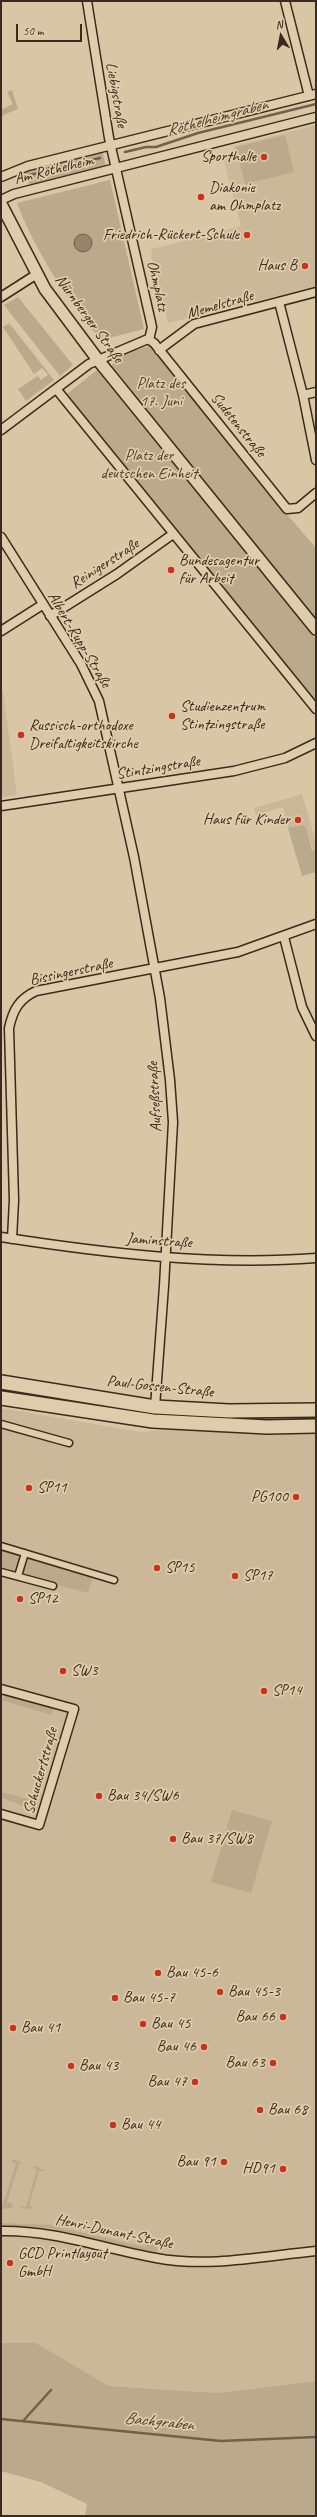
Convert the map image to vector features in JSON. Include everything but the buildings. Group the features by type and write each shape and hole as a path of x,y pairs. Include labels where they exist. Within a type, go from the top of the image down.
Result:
{"main road":[{"name":"Paul-Gossen-Straße","path":"1,1382 155,1406 229,1411 316,1410"},
{"name":"Paul-Gossen-Straße","path":"1,1398 154,1421 267,1427 316,1426"}],"street":[{"name":"Liebigstraße","path":"87,1 111,145"},
{"path":"285,1 312,95"},
{"name":"Am Röthelheim","path":"1,177 28,166 312,95"},
{"name":"Am Röthelheim","path":"1,200 14,194 316,117"},
{"name":"Am Röthelheim","path":"111,145 116,169"},
{"name":"Ohmplatz","path":"116,169 152,327 149,340"},
{"name":"Nürnberger Straße","path":"1,204 45,289 98,360 316,629"},
{"path":"1,297 38,274"},
{"name":"Memelstraße","path":"159,350 194,324 316,292"},
{"path":"279,302 303,394 316,460"},
{"path":"1,430 57,390 84,367 139,341 149,340 159,350"},
{"name":"Sudetenstraße","path":"159,350 283,505 290,510 298,508 316,493"},
{"path":"57,390 316,709"},
{"path":"303,394 316,392"},
{"name":"Reinigerstraße","path":"50,616 139,560 173,534"},
{"name":"Albert-Rupp-Straße","path":"1,537 42,605 81,664 99,701 119,789"},
{"path":"1,631 42,605"},
{"name":"Stintzingstraße","path":"1,806 119,789 249,767 287,757 316,743"},
{"name":"Aufseßstraße","path":"119,789 160,998 173,1122 166,1256 155,1406"},
{"name":"Bissingerstraße","path":"12,1239 14,1193 8,1028 17,1004 26,996 36,991 154,970 238,952 284,937 316,924"},
{"path":"284,937 302,1006 316,1036"},
{"name":"Jaminstraße","path":"1,1237 66,1247 166,1256 262,1260 316,1258"},
{"path":"1,1424 69,1442"},
{"path":"1,1546 114,1580"},
{"path":"18,1576 25,1553"},
{"path":"1,1572 53,1586"},
{"name":"Schuckertstraße","path":"1,1689 74,1709 39,1825 1,1814"},
{"name":"Henri-Dunant-Straße","path":"1,2230 38,2231 157,2259 190,2261 223,2260 316,2251"}],"shaded area":[{"name":"Friedrich-Rückert-Schule","path":"316,125 316,286 168,323 151,256 152,249 241,226 223,157 237,154 234,146"},
{"path":"79,234 87,234 92,239 90,250 87,252 79,252 74,247 74,239"},
{"path":"1,692 3,692 17,795 1,797"},
{"name":"Haus für Kinder","path":"302,794 316,842 316,850 313,851 306,827 302,825 288,828 283,807 256,815 254,808"},
{"path":"1,1408 141,1432 316,1418 316,2381 218,2393 109,2386 36,2343 1,2343"}],"green space":[{"path":"12,90 18,109 1,116 1,110 13,104 7,92"},
{"name":"Sporthalle","path":"285,135 294,172 245,184 236,147"},
{"path":"102,150 106,167 30,186 24,171"},
{"path":"110,180 144,329 101,340 53,275 24,221 17,203"},
{"path":"18,297 73,365 60,376 4,305"},
{"path":"9,323 54,380 26,401 18,389 38,376 41,380 48,375 42,368 34,374 3,327"},
{"name":"Platz des 17. Juni","path":"152,345 284,511 316,548 316,619 112,366 118,358 123,355"},
{"name":"Platz der deutschen Einheit","path":"97,370 316,639 316,703 67,394"},
{"path":"302,825 306,827 312,851 316,850 316,872 302,876 288,828"},
{"path":"1,1389 56,1400 316,1415 316,1419 244,1420 151,1415 1,1394"},
{"path":"1,1549 93,1576 88,1593 1,1570"},
{"path":"8,1693 54,1706 52,1715 1,1700"},
{"path":"1,1792 28,1799 26,1807 3,1798 1,1800"},
{"path":"232,1810 272,1821 251,1893 211,1882"},
{"path":"14,2159 24,2164 19,2164 7,2202 13,2204 12,2208 1,2209 16,2164 11,2162"},
{"path":"35,2166 45,2171 39,2171 29,2205 34,2208 23,2209 20,2206 26,2207 37,2170 32,2168"},
{"path":"1,2223 49,2225 145,2247 147,2240 152,2242 157,2248 156,2253 49,2228 1,2225"},
{"path":"1,2343 36,2343 109,2386 218,2393 316,2381 316,2516 85,2516 87,2504 41,2482 1,2471"}],"waterway":[{"name":"Röthelheimgraben","path":"125,152 146,147 156,147 198,133 316,104"},
{"name":"Röthelheimgraben","path":"30,175 100,158"},
{"path":"23,2421 51,2390"},
{"name":"Bachgraben","path":"1,2419 221,2441 316,2437"}],"place":[{"name":"Sporthalle","path":"264,157"},
{"name":"Diakonie am Ohmplatz","path":"201,197"},
{"name":"Friedrich-Rückert-Schule","path":"247,235"},
{"name":"Haus B","path":"305,266"},
{"name":"Bundesagentur für Arbeit","path":"171,570"},
{"name":"Studienzentrum Stintzingstraße","path":"172,716"},
{"name":"Russisch-orthodoxe Dreifaltigkeitskirche","path":"21,735"},
{"name":"Haus für Kinder","path":"298,820"},
{"name":"SP11","path":"29,1488"},
{"name":"PG100","path":"296,1497"},
{"name":"SP15","path":"157,1568"},
{"name":"SP17","path":"235,1576"},
{"name":"SP12","path":"20,1599"},
{"name":"SW3","path":"63,1671"},
{"name":"SP14","path":"264,1691"},
{"name":"Bau 34/SW6","path":"99,1796"},
{"name":"Bau 37/SW8","path":"173,1839"},
{"name":"Bau 45-6","path":"158,1973"},
{"name":"Bau 45-3","path":"220,1992"},
{"name":"Bau 45-7","path":"115,1998"},
{"name":"Bau 66","path":"283,2017"},
{"name":"Bau 45","path":"143,2024"},
{"name":"Bau 41","path":"13,2028"},
{"name":"Bau 46","path":"204,2047"},
{"name":"Bau 63","path":"273,2063"},
{"name":"Bau 43","path":"71,2066"},
{"name":"Bau 47","path":"195,2082"},
{"name":"Bau 68","path":"260,2110"},
{"name":"Bau 44","path":"113,2125"},
{"name":"Bau 91","path":"224,2162"},
{"name":"HD91","path":"283,2169"},
{"name":"GCD Printlayout GmbH","path":"10,2263"}]}
